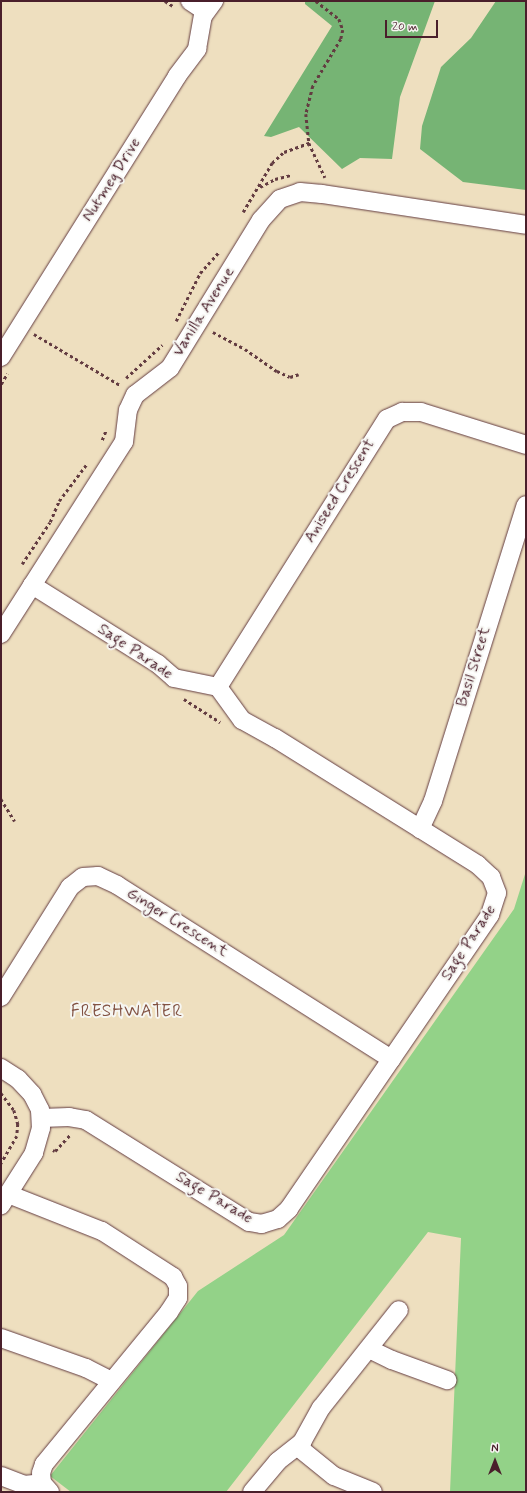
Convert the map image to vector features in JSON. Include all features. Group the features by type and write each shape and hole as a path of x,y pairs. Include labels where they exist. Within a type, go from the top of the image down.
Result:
{"street":[{"path":"190,1 209,6"},
{"name":"Nutmeg Drive","path":"5,364 177,76 197,49 209,6"},
{"name":"Vanilla Avenue","path":"1,634 124,442 128,410 135,395 170,368 261,220 280,199 300,192 322,194 526,225"},
{"name":"Aniseed Crescent","path":"218,687 387,419 402,412 421,412 526,445"},
{"name":"Basil Street","path":"420,829 433,802 526,505"},
{"name":"Sage Parade","path":"32,585 158,664 174,678 218,687 242,720 485,870 495,882 497,893 490,915 289,1209 278,1219 268,1223 255,1223 244,1218 86,1120 69,1116 41,1118"},
{"name":"Ginger Crescent","path":"1,997 70,887 83,877 98,876 117,885 391,1059"},
{"path":"1,1068 26,1086 36,1102 41,1118 40,1136 34,1153 5,1199 90,1225 165,1271 177,1281 178,1298 169,1312 44,1464 41,1473 46,1487 24,1485 1,1476"},
{"path":"252,1492 278,1461 298,1446 321,1408 399,1310"},
{"path":"1,1338 86,1368 111,1381"},
{"path":"369,1349 392,1360 447,1380"},
{"path":"298,1446 334,1476 373,1492"}],"path":[{"path":"316,1 339,19 343,30 341,39 320,70 308,100 306,132 313,156 325,177 320,176"},
{"path":"260,188 275,179 294,175"},
{"path":"208,328 245,349 277,371 290,377 299,374"},
{"path":"30,338 33,334 120,385"},
{"path":"1,384 5,364"},
{"path":"182,698 222,723"},
{"path":"1,799 15,821"},
{"path":"1,1093 14,1110 18,1124 17,1136 1,1164"},
{"path":"50,1149 55,1151 60,1144 71,1136 69,1131"}],"green space":[{"path":"305,1 435,1 400,97 392,159 360,158 342,169 299,127 271,137 264,136 332,26 305,4"},
{"path":"496,1 526,1 526,190 463,182 420,149 422,126 441,67 471,38"},
{"path":"526,871 526,1492 450,1492 461,1238 428,1232 226,1492 71,1492 50,1476 198,1291 284,1235 514,909"}],"district":[{"name":"FRESHWATER","path":"127,1012"}]}
